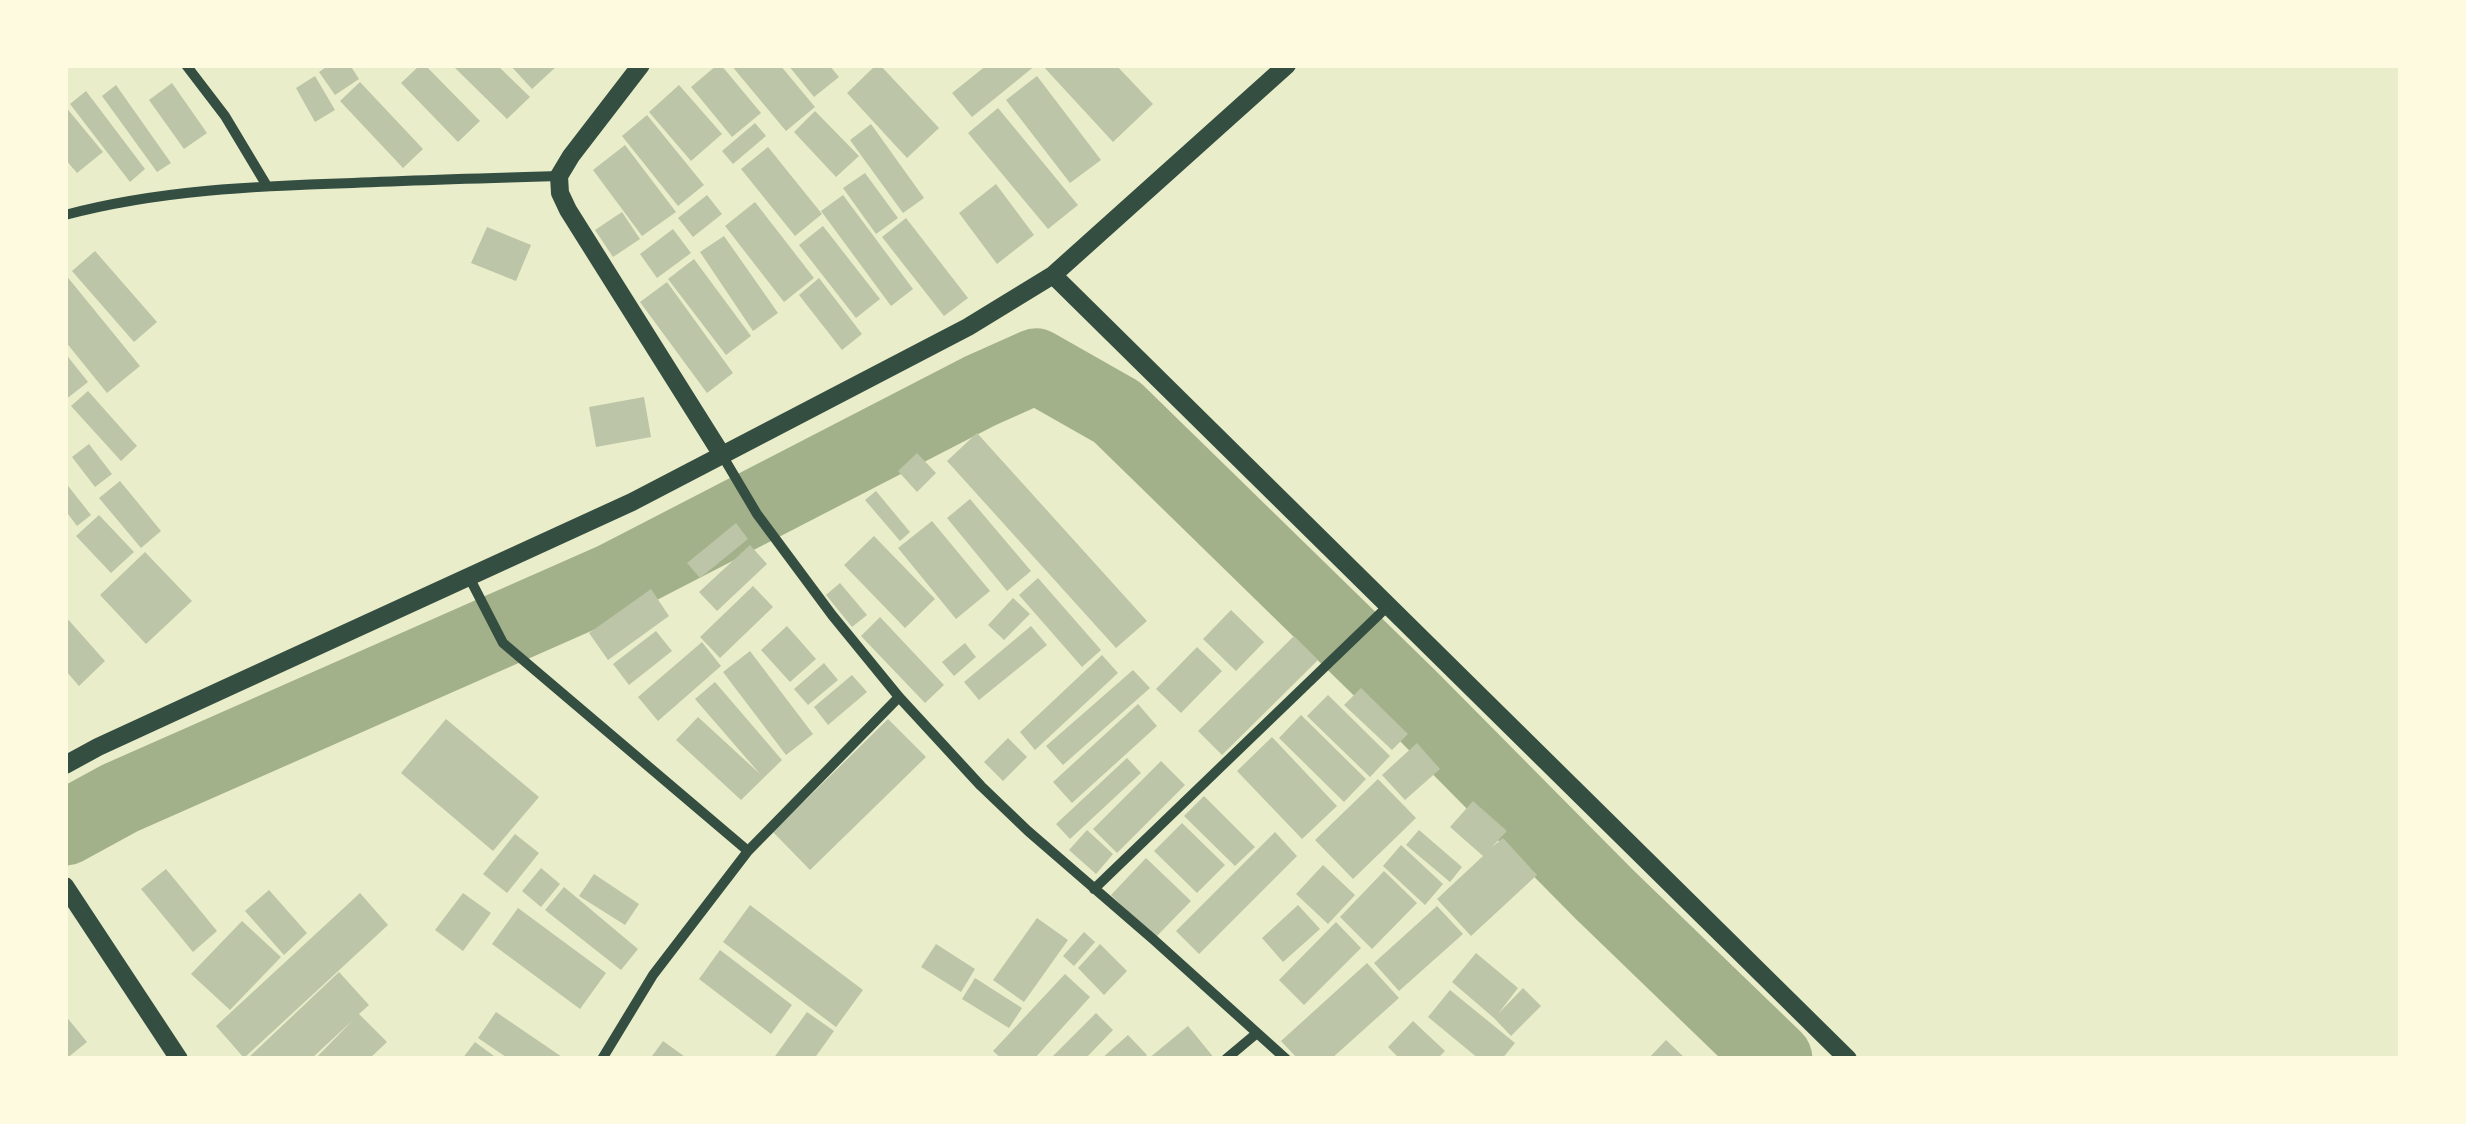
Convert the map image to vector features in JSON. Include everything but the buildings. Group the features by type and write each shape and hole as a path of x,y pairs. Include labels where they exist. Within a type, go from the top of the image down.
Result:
{"street":[{"path":"186,65 226,116 267,186"},
{"path":"641,65 570,156 559,176 560,193 757,514 899,696 982,786 1286,1059"},
{"path":"65,765 632,502 968,327 1053,274 1287,65"},
{"path":"65,215 179,194 267,186 559,176"},
{"path":"1053,274 1384,610 1848,1059"},
{"path":"469,577 498,635 525,662 748,851"},
{"path":"1094,889 1384,610"},
{"path":"602,1059 653,975 748,851 899,696"},
{"path":"65,886 179,1059"},
{"path":"1226,1059 1256,1033"}],"waterway":[{"path":"65,828 120,798 614,580 980,391 1036,366 1117,412 1775,1059"}]}
